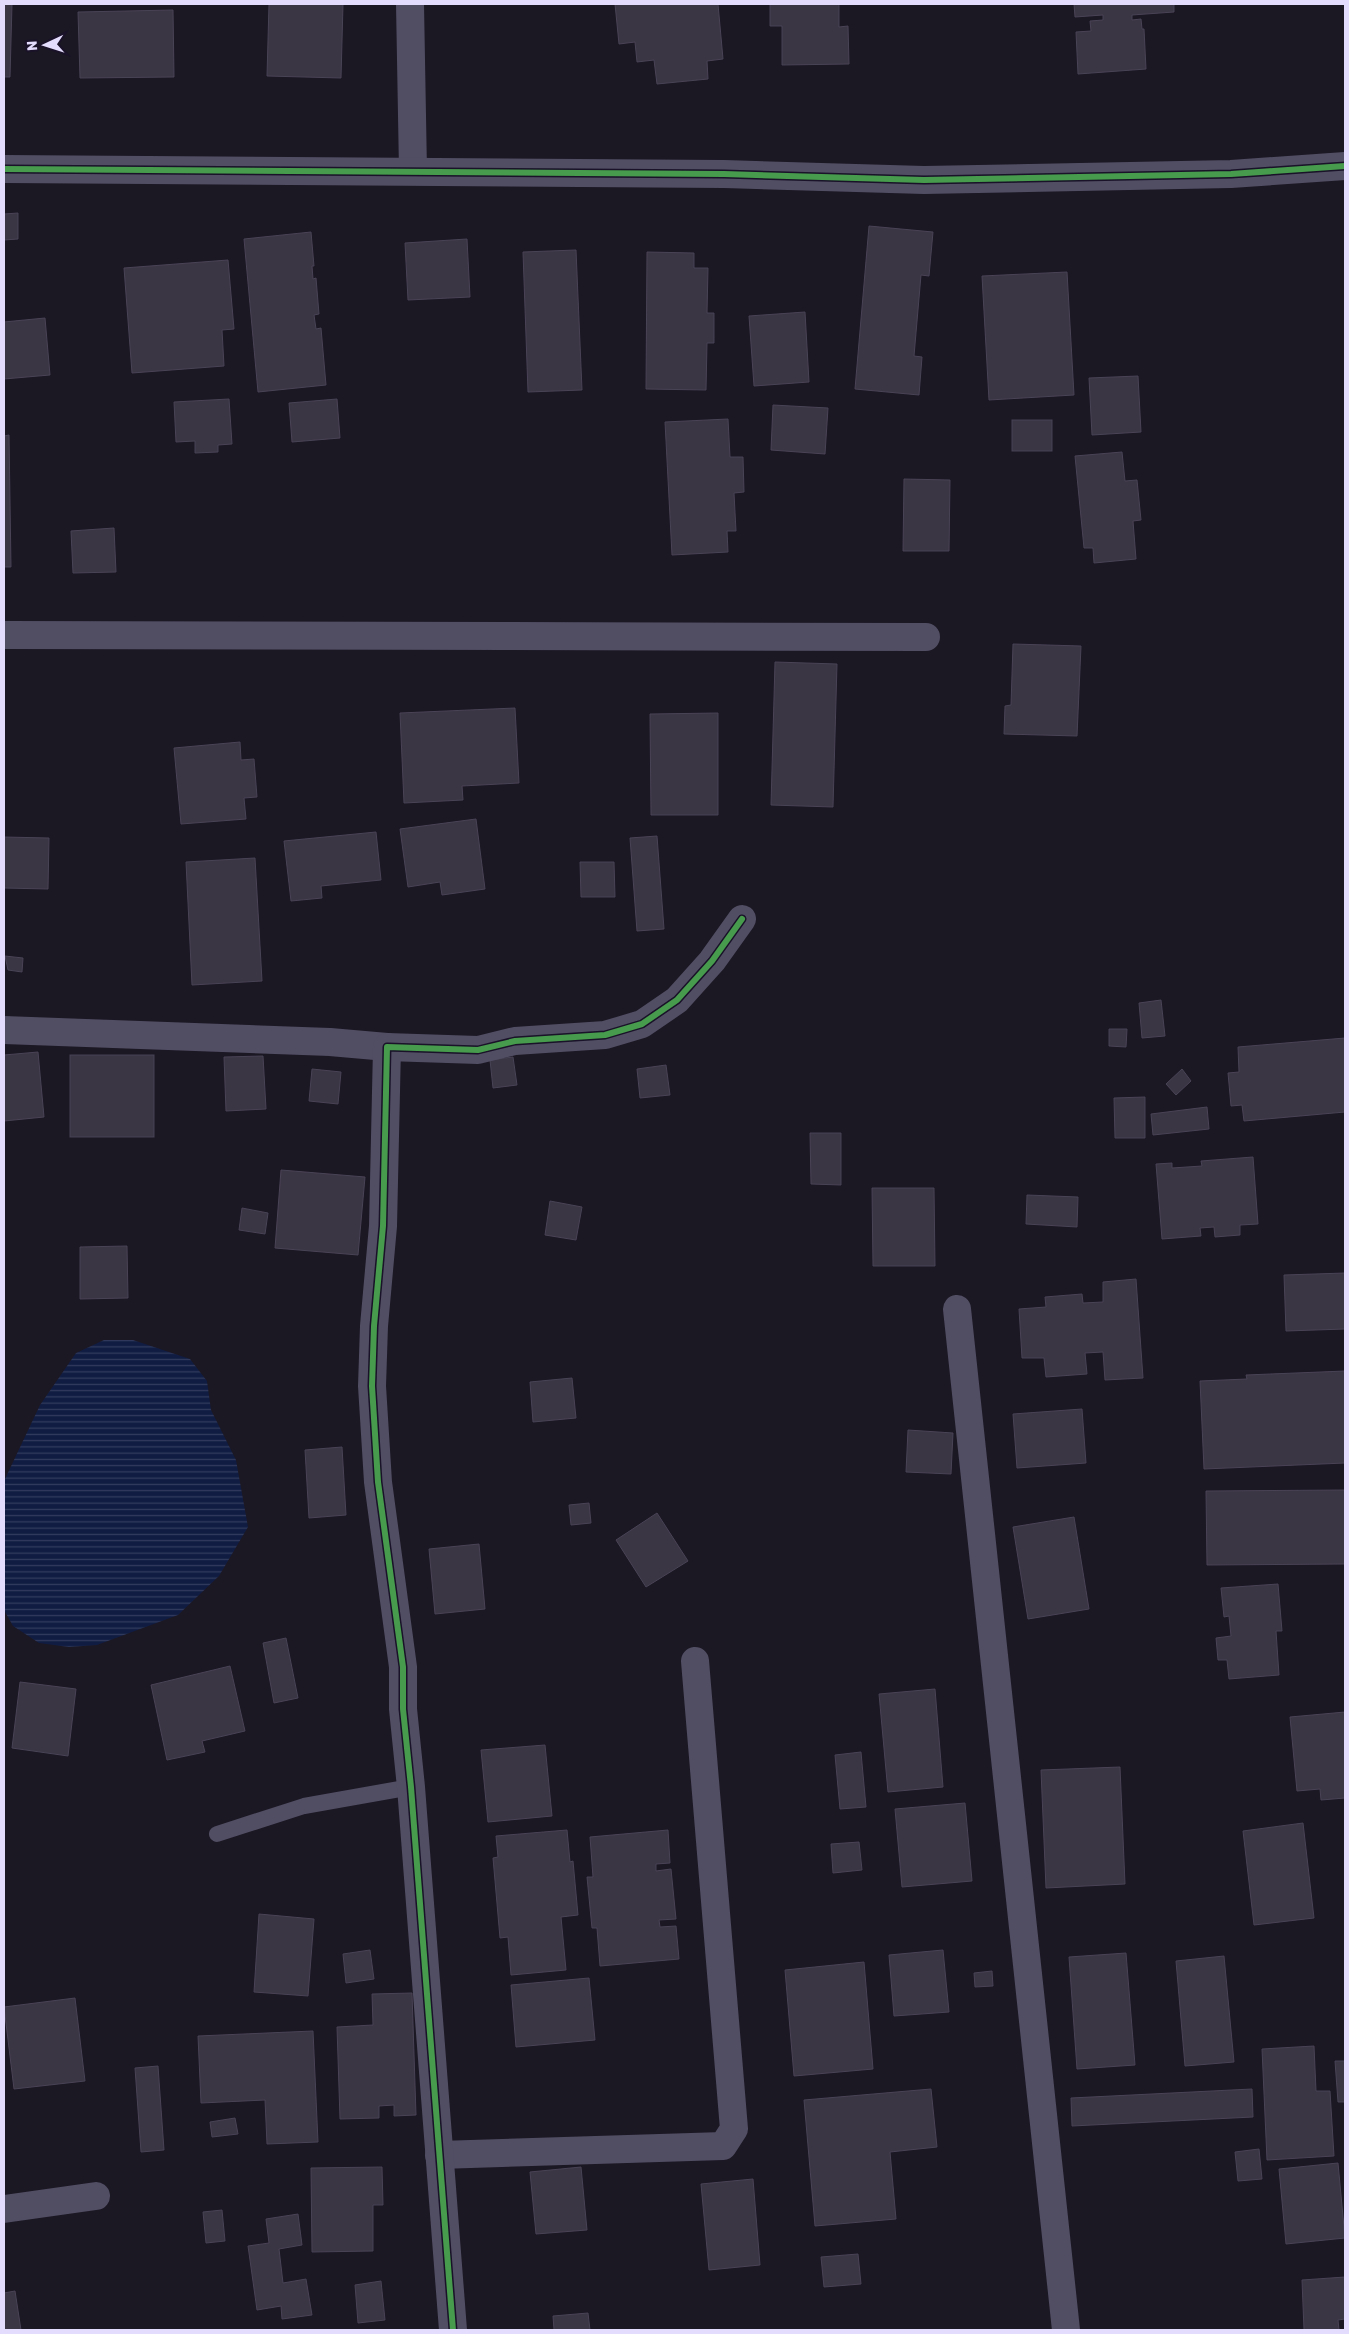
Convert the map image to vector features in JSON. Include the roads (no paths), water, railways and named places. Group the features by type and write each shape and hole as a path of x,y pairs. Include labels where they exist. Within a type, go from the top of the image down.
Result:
{"street":[{"path":"410,4 413,171"},
{"path":"4,169 724,174 924,180 1231,174 1345,166"},
{"path":"4,635 926,637"},
{"path":"4,1030 330,1042 387,1047 478,1050 515,1041 605,1035 642,1024 677,1000 712,960 742,920"},
{"path":"387,1047 383,1226 374,1326 372,1386 378,1482 403,1667 403,1709 411,1787 453,2330"},
{"path":"957,1308 1066,2330"},
{"path":"440,2155 724,2146 734,2129 695,1661"},
{"path":"4,2209 96,2196"}],"lane":[{"path":"217,1834 304,1806 411,1787"}],"water":[{"path":"104,1340 133,1340 190,1359 207,1381 211,1410 236,1460 248,1527 219,1576 178,1615 97,1645 69,1647 39,1643 13,1626 4,1610 4,1481 40,1405 76,1353"}]}
